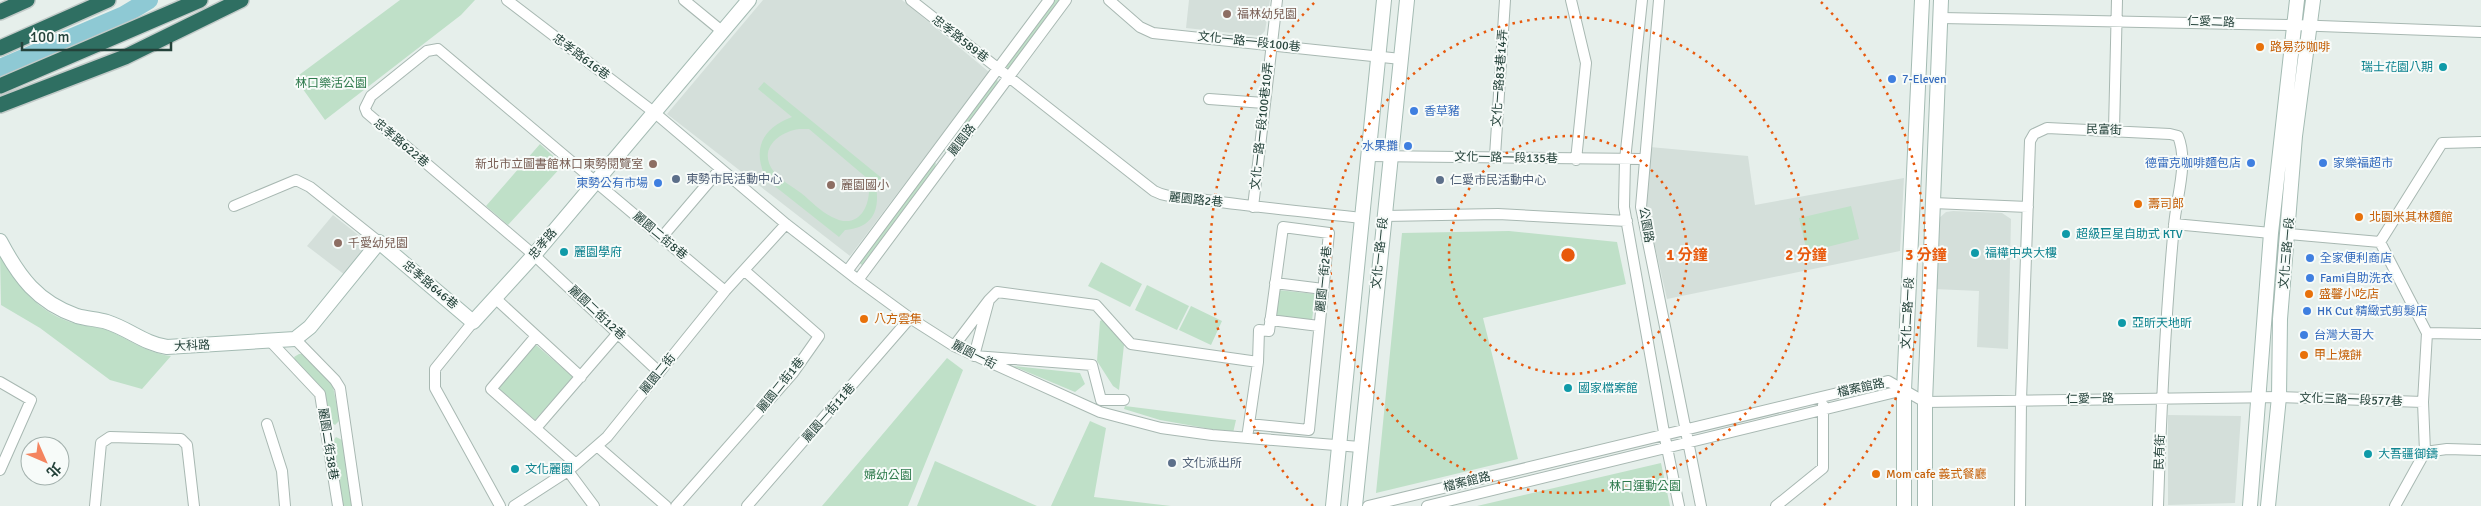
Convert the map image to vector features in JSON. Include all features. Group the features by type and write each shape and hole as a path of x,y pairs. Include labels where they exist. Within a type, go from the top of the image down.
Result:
{"highway":[{"path":"0,12 27,0"},
{"path":"0,48 108,0"},
{"path":"0,86 200,0"},
{"path":"0,105 125,56 180,32 241,0"}],"street":[{"name":"忠孝路616巷","path":"507,0 655,113"},
{"path":"684,0 723,32"},
{"name":"忠孝路","path":"500,506 434,388 435,369 473,322 534,255 594,182 655,113 749,0"},
{"name":"忠孝路589巷","path":"911,0 1009,77"},
{"name":"麗園路","path":"848,270 1049,0"},
{"name":"麗園路","path":"858,280 1066,0"},
{"name":"文化一路一段100巷","path":"1109,0 1140,28 1153,33 1379,55 1401,59"},
{"name":"文化一路一段100巷10弄","path":"1254,207 1264,103 1277,0"},
{"name":"文化一路一段","path":"1333,506 1384,0"},
{"name":"文化一路一段","path":"1355,506 1407,0"},
{"name":"文化一路83巷14弄","path":"1496,156 1505,0"},
{"path":"1571,0 1586,62 1576,160"},
{"name":"公園路","path":"1642,0 1625,160 1624,206 1664,435 1679,506"},
{"name":"公園路","path":"1659,0 1644,160 1642,207 1701,506"},
{"name":"文化二路一段","path":"1904,506 1904,390 1922,0"},
{"name":"文化二路一段","path":"1925,506 1925,402 1941,0"},
{"path":"2114,130 2117,0"},
{"name":"文化三路一段","path":"2250,506 2271,233 2296,0"},
{"name":"文化三路一段","path":"2268,506 2279,397 2280,319 2289,234 2295,136 2312,0"},
{"name":"仁愛二路","path":"1941,18 2116,20 2481,32"},
{"name":"忠孝路622巷","path":"534,255 367,113 365,108 371,96 427,51 438,49 594,182"},
{"name":"麗園路2巷","path":"1009,77 1154,191 1165,197 1192,198 1254,207 1362,218"},
{"path":"1209,99 1264,103"},
{"name":"麗園一街","path":"655,113 786,224 848,270 858,280 910,318 954,346 974,356 1100,412 1162,428 1248,438 1360,447"},
{"name":"民富街","path":"2021,400 2030,141 2034,134 2047,128 2114,130 2178,136 2183,148 2183,156 2174,224 2161,399"},
{"path":"2380,242 2442,143 2481,142"},
{"name":"文化一路一段135巷","path":"1368,156 1391,158 1496,156 1576,160 1644,160"},
{"path":"662,237 720,169"},
{"name":"忠孝路646巷","path":"234,206 296,180 310,187 379,242 473,322"},
{"name":"麗園二街8巷","path":"594,182 725,291"},
{"path":"1933,203 2028,207"},
{"path":"1624,206 1642,207"},
{"path":"1384,216 1498,214 1627,221"},
{"name":"麗園二街","path":"514,506 572,468 607,437 725,291 786,224"},
{"path":"2174,224 2271,233"},
{"name":"麗園一街2巷","path":"1248,438 1249,424 1258,362 1259,330 1268,331 1283,227 1329,234 1309,430 1249,424"},
{"path":"2289,234 2380,242"},
{"name":"大科路","path":"0,241 22,280 49,302 80,317 106,322 156,346 167,348 295,339"},
{"path":"295,339 310,327 379,242"},
{"path":"2380,242 2427,333 2423,402 2425,452 2395,506"},
{"name":"麗園二街12巷","path":"534,255 659,372"},
{"name":"麗園二街1巷","path":"676,506 770,400 819,336 745,271"},
{"path":"1275,283 1323,289"},
{"path":"954,346 997,292 1096,305 1131,344 1258,362"},
{"path":"495,298 581,377"},
{"path":"989,300 974,356 1092,365 1101,400 1124,400"},
{"name":"麗園一街11巷","path":"747,506 910,318"},
{"path":"1270,320 1320,326"},
{"path":"536,428 618,333"},
{"path":"2427,333 2481,334"},
{"path":"536,336 491,389 536,428 572,468 594,506"},
{"name":"麗園二街38巷","path":"295,339 336,380 340,388 357,506"},
{"name":"麗園二街38巷","path":"271,342 318,389 338,506"},
{"name":"檔案館路","path":"1368,506 1888,381 1904,390"},
{"path":"0,382 31,400 0,470"},
{"path":"1904,390 1925,402"},
{"name":"檔案館路","path":"1427,506 1904,390"},
{"path":"1776,506 1823,468 1823,397"},
{"name":"仁愛一路","path":"1925,402 2279,397"},
{"name":"文化三路一段577巷","path":"2279,397 2423,402"},
{"name":"民有街","path":"2158,506 2161,399"},
{"path":"2020,506 2021,400"},
{"path":"267,424 282,471 285,506"},
{"path":"326,433 345,431"},
{"path":"96,506 101,443 110,437 180,439 187,445 194,506"},
{"path":"598,446 666,506"},
{"path":"2425,452 2448,449 2481,450"}],"shaded area":[{"name":"麗園國小","path":"763,0 902,0 989,72 850,256 667,114"},
{"name":"福林幼兒園","path":"1189,0 1270,0 1265,31 1260,36 1186,28"},
{"path":"1650,147 1748,156 1755,205 1904,178 1900,251 1667,299 1646,207"},
{"name":"福樺中央大樓","path":"1946,212 2002,213 2011,219 2008,349 1977,347 1979,291 1934,289 1937,220"},
{"name":"千愛幼兒園","path":"333,215 366,241 369,247 345,275 307,246"},
{"path":"2168,415 2241,416 2235,503 2168,505"}],"green space":[{"name":"林口樂活公園","path":"400,0 475,0 461,15 325,120 295,78"},
{"path":"1055,0 1061,0 1010,69 1007,69 1006,66"},
{"path":"997,79 998,83 953,143 946,152 943,151"},
{"path":"764,82 889,184 883,191 876,186 877,203 868,222 855,229 845,230 839,237 767,180 760,159 762,141 773,127 792,117 758,89","holes":["809,129 868,179 869,188 866,206 857,218 850,221 842,221 828,215 780,178 769,164 769,150 777,138 791,131"]},
{"path":"540,144 563,165 508,225 486,206"},
{"path":"936,163 935,167 862,265 858,262 932,164"},
{"path":"1851,206 1859,239 1807,252 1799,218"},
{"path":"1509,231 1617,242 1626,284 1483,318 1518,459 1376,493 1402,233"},
{"path":"0,255 21,286 47,311 70,322 104,329 144,348 171,356 142,389 110,380 40,328 1,305"},
{"path":"1101,262 1142,284 1130,307 1088,286"},
{"path":"1147,285 1189,306 1177,330 1135,310"},
{"path":"1278,290 1315,294 1312,321 1275,317"},
{"path":"1191,306 1222,321 1211,345 1179,330"},
{"path":"1104,319 1124,345 1119,390 1113,386 1097,361 1100,321"},
{"path":"535,344 573,377 535,420 497,387"},
{"path":"304,354 332,382 340,420 335,425 329,421 324,391 296,362 294,357"},
{"name":"婦幼公園","path":"947,358 963,370 908,506 822,506"},
{"path":"1013,366 1080,373 1085,384 1075,392"},
{"path":"1125,406 1236,420 1233,433 1160,420 1124,409"},
{"path":"1090,421 1106,428 1094,497 1171,506 1051,506"},
{"path":"336,437 344,441 355,506 343,506 333,441"},
{"name":"婦幼公園","path":"935,461 1037,506 917,506"},
{"name":"林口運動公園","path":"1661,463 1670,506 1477,506"}],"waterway":[{"path":"0,68 124,15 149,0"}],"place":[{"name":"福林幼兒園","path":"1227,14"},
{"name":"路易莎咖啡","path":"2260,47"},
{"name":"瑞士花園八期","path":"2443,67"},
{"name":"7-Eleven","path":"1892,79"},
{"name":"香草豬","path":"1414,111"},
{"name":"水果攤","path":"1408,146"},
{"name":"德雷克咖啡麵包店","path":"2251,163"},
{"name":"家樂福超市","path":"2323,163"},
{"name":"新北市立圖書館林口東勢閱覽室","path":"653,164"},
{"name":"東勢市民活動中心","path":"676,179"},
{"name":"仁愛市民活動中心","path":"1440,180"},
{"name":"東勢公有市場","path":"658,183"},
{"name":"麗園國小","path":"831,185"},
{"name":"壽司郎","path":"2138,204"},
{"name":"北園米其林麵館","path":"2359,217"},
{"name":"超級巨星自助式 KTV","path":"2066,234"},
{"name":"千愛幼兒園","path":"338,243"},
{"name":"麗園學府","path":"564,252"},
{"name":"福樺中央大樓","path":"1975,253"},
{"name":"全家便利商店","path":"2310,258"},
{"name":"Fami自助洗衣","path":"2310,278"},
{"name":"盛馨小吃店","path":"2309,294"},
{"name":"HK Cut 精緻式剪髮店","path":"2307,311"},
{"name":"八方雲集","path":"864,319"},
{"name":"亞昕天地昕","path":"2122,323"},
{"name":"台灣大哥大","path":"2304,335"},
{"name":"甲上燒餅","path":"2304,355"},
{"name":"國家檔案館","path":"1568,388"},
{"name":"大吾疆御鑄","path":"2368,454"},
{"name":"文化派出所","path":"1172,463"},
{"name":"文化麗園","path":"515,469"},
{"name":"Mom cafe 義式餐廳","path":"1876,474"}]}
